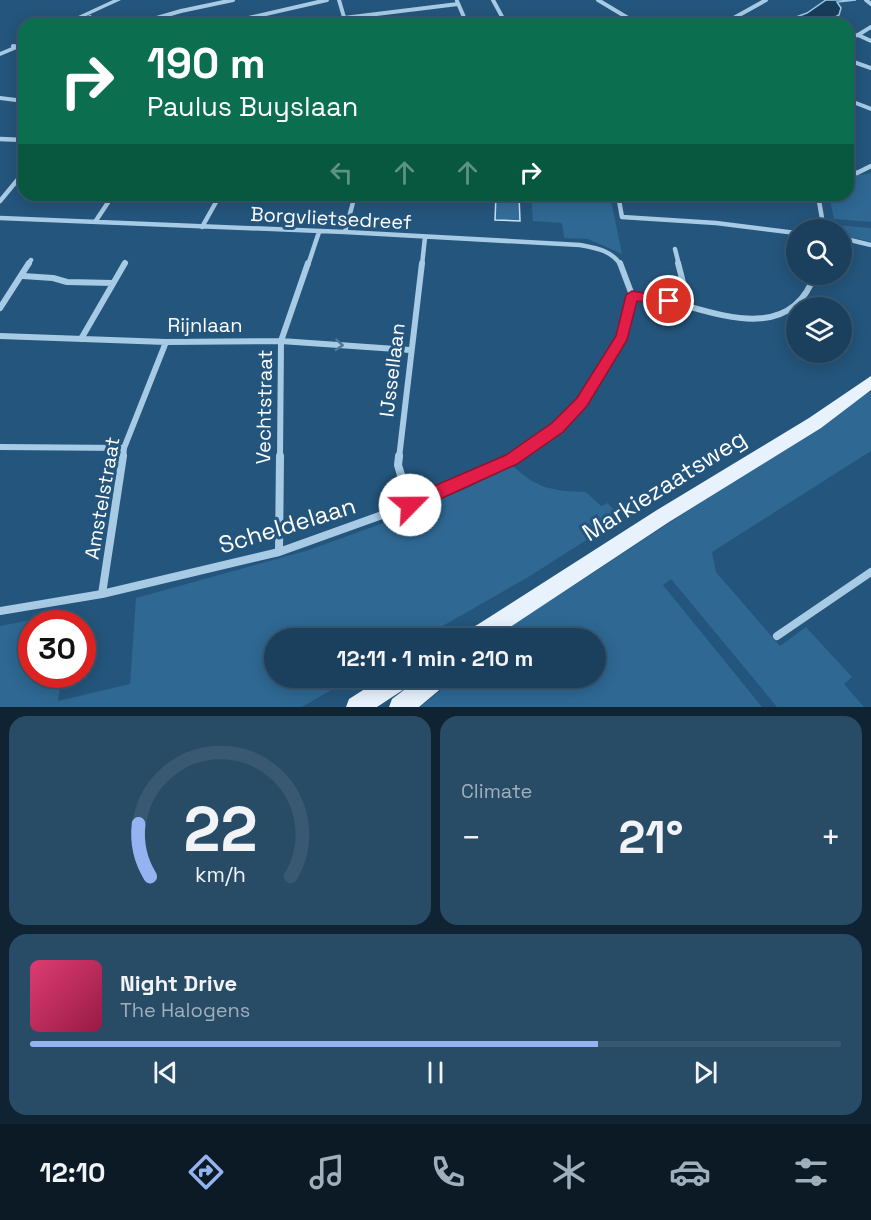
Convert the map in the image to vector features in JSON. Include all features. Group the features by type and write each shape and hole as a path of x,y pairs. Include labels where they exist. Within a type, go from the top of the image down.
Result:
{"main road":[{"name":"Markiezaatsweg","path":"491,628 663,516 815,423 871,382"},
{"path":"357,707 386,688"},
{"path":"400,707 425,688"}],"street":[{"path":"78,18 118,0"},
{"path":"157,18 233,0"},
{"path":"242,18 327,0"},
{"path":"339,0 344,18 458,2 465,18"},
{"path":"493,0 503,18"},
{"path":"598,0 628,18"},
{"path":"734,18 766,0"},
{"path":"866,0 871,4"},
{"path":"854,36 869,33 871,27"},
{"path":"858,35 871,41"},
{"path":"0,52 18,47"},
{"path":"854,62 871,68"},
{"path":"1,100 18,101"},
{"path":"854,102 871,109"},
{"path":"0,139 18,140"},
{"path":"854,172 871,166"},
{"path":"0,201 18,179"},
{"path":"95,222 110,201"},
{"path":"202,226 217,201"},
{"path":"345,232 353,201"},
{"path":"619,201 622,217 716,223 786,232"},
{"path":"819,201 822,219"},
{"name":"Borgvlietsedreef","path":"0,218 345,232 594,246 606,250 621,261 632,295"},
{"name":"Vechtstraat","path":"279,552 281,341 319,232"},
{"name":"IJssellaan","path":"410,505 398,465 425,237"},
{"path":"852,240 871,245"},
{"path":"675,249 685,290 676,303"},
{"path":"0,308 23,276 31,260"},
{"path":"81,339 125,263"},
{"path":"23,276 53,278 67,282 113,283"},
{"path":"632,295 744,320 768,318 782,313 798,303 809,285"},
{"name":"Scheldelaan","path":"0,611 102,594 279,552 410,505 511,459 558,428 582,402 622,337 632,295"},
{"name":"Rijnlaan","path":"0,336 166,342 281,341 410,350"},
{"name":"Amstelstraat","path":"102,594 124,448 166,342"},
{"path":"0,447 124,448"},
{"path":"777,636 871,572"}],"shaded area":[{"path":"826,0 856,0 837,2 841,8 839,15 833,18 793,18 807,13"},
{"path":"871,173 871,222 834,219 830,201 854,201 854,174"},
{"path":"531,201 611,201 622,254 588,239 564,238 562,223 533,221"},
{"path":"852,226 871,228 871,242 852,237"},
{"path":"871,391 871,451 712,552 716,572 780,646 806,627 852,677 844,684 864,707 777,707 671,579 663,585 762,707 420,707 444,688 606,688 606,628 510,628"},
{"path":"512,465 529,479 546,487 586,492 601,506 608,503 621,518 530,576 439,628 264,628 264,688 335,688 302,707 0,707 0,626 18,622 18,688 60,688 58,701 130,684 136,598 309,550 389,521 465,489"}],"building":[{"path":"496,201 519,201 520,221 495,220"}],"route":[{"path":"410,505 488,471 511,459 558,428 582,402 622,337 632,295 669,301"}]}
